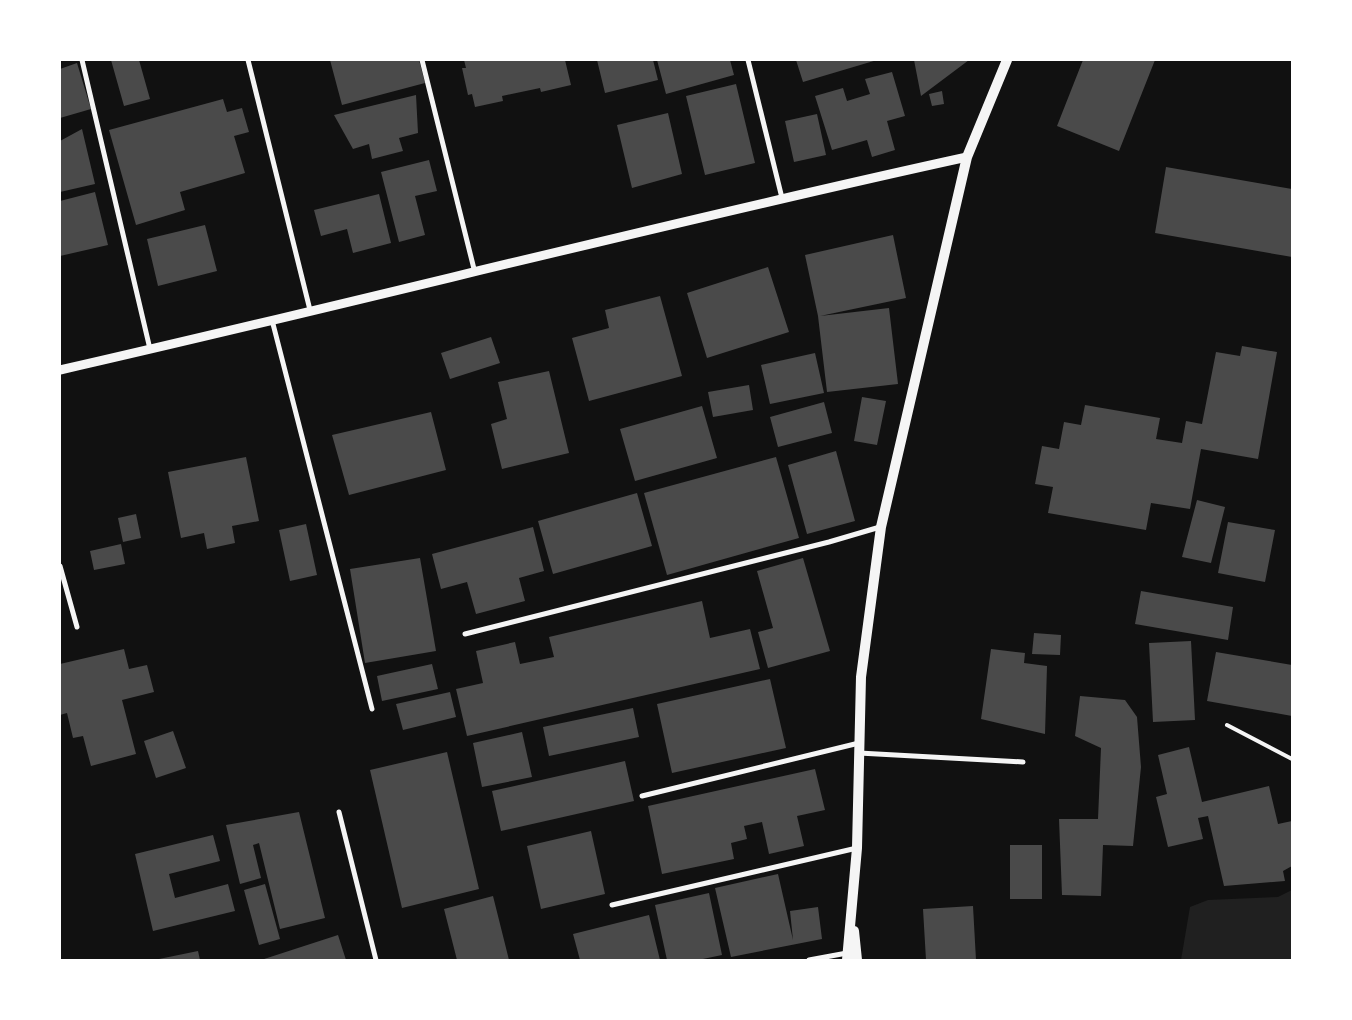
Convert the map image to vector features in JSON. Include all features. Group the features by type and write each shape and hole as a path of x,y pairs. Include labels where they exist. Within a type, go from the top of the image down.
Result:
{"main road":[{"path":"848,956 857,848 861,677 881,527 967,157 1007,60"},
{"path":"851,905 857,960"}],"street":[{"path":"82,60 150,349"},
{"path":"248,60 310,310"},
{"path":"422,60 475,273"},
{"path":"748,60 782,198"},
{"path":"60,370 271,319 475,273 782,198 967,157"},
{"path":"271,319 372,710"},
{"path":"465,634 829,542 881,527"},
{"path":"60,566 77,627"},
{"path":"642,796 858,748 1023,762"},
{"path":"339,812 376,960"},
{"path":"612,905 857,848"},
{"path":"809,960 848,956"}],"lane":[{"path":"1227,725 1292,759"}],"shaded area":[{"path":"1292,890 1292,960 1181,960 1190,907 1208,900 1278,897"}],"building":[{"path":"111,60 139,60 150,99 124,106"},
{"path":"330,60 419,60 425,83 342,105"},
{"path":"464,60 565,60 571,85 541,92 540,88 502,96 503,101 475,107 472,94 468,95 462,68 466,68"},
{"path":"597,60 653,60 658,80 605,93"},
{"path":"657,60 730,60 734,75 666,94"},
{"path":"796,60 877,60 803,82"},
{"path":"914,60 969,60 921,96"},
{"path":"1083,60 1155,60 1119,151 1057,126"},
{"path":"77,63 91,109 60,118 60,69"},
{"path":"892,72 905,116 887,121 895,150 872,157 867,140 832,150 815,96 843,88 847,101 870,94 865,79"},
{"path":"736,84 755,163 705,175 686,96"},
{"path":"942,91 944,104 932,106 929,94"},
{"path":"416,95 418,133 399,138 403,151 372,159 369,144 353,149 334,115"},
{"path":"223,99 227,112 242,108 249,132 234,136 245,173 180,192 185,210 136,225 109,130"},
{"path":"668,113 682,174 632,188 617,125"},
{"path":"817,114 826,155 794,162 785,121"},
{"path":"82,129 95,184 60,192 60,141"},
{"path":"429,160 437,191 415,196 425,235 399,242 381,172"},
{"path":"1166,167 1292,189 1292,257 1155,233"},
{"path":"95,192 108,245 60,256 60,201"},
{"path":"379,194 391,243 353,253 347,229 321,236 314,210"},
{"path":"205,225 217,271 158,286 147,239"},
{"path":"893,235 906,298 820,316 889,308 898,384 827,392 818,316 805,255"},
{"path":"768,267 789,332 707,358 687,293"},
{"path":"660,296 682,376 589,401 572,338 609,328 605,310"},
{"path":"491,337 500,363 450,379 441,353"},
{"path":"1242,346 1277,352 1258,459 1201,449 1190,509 1151,503 1146,530 1048,513 1053,487 1035,484 1042,446 1059,449 1064,422 1081,425 1085,405 1160,418 1156,439 1182,443 1186,421 1202,424 1216,352 1240,356"},
{"path":"815,353 824,393 770,404 761,365"},
{"path":"549,371 569,453 502,469 491,424 507,419 498,382"},
{"path":"749,385 753,410 713,417 708,392"},
{"path":"862,397 886,401 877,445 854,441"},
{"path":"824,402 832,433 778,447 770,417"},
{"path":"702,406 717,458 635,481 620,429"},
{"path":"431,412 446,470 349,495 332,435"},
{"path":"836,451 855,521 807,534 788,465"},
{"path":"246,457 259,521 232,526 235,543 207,549 204,533 181,538 168,472"},
{"path":"776,457 799,538 667,575 644,493"},
{"path":"637,493 652,546 553,574 538,521"},
{"path":"1197,500 1225,507 1211,563 1182,557"},
{"path":"136,514 141,538 123,542 118,518"},
{"path":"1228,522 1275,530 1265,582 1218,573"},
{"path":"306,524 317,575 290,581 279,530"},
{"path":"533,527 544,571 519,578 525,601 476,614 467,582 441,589 432,554"},
{"path":"121,544 125,564 94,570 90,551"},
{"path":"420,558 436,651 365,663 350,569"},
{"path":"803,558 830,651 768,668 758,632 773,628 757,571"},
{"path":"1141,591 1233,607 1228,640 1135,624"},
{"path":"702,601 710,638 750,629 760,669 467,736 456,689 483,683 476,651 515,642 520,664 554,657 549,637"},
{"path":"1034,633 1061,635 1060,655 1032,654"},
{"path":"1191,641 1195,720 1153,722 1149,643"},
{"path":"124,649 129,669 147,665 154,692 122,700 136,754 91,766 83,736 73,738 67,713 60,715 60,664"},
{"path":"991,649 1025,653 1024,663 1047,666 1045,734 981,719"},
{"path":"1216,652 1292,665 1292,716 1207,701"},
{"path":"432,664 438,689 382,701 377,676"},
{"path":"770,679 786,748 672,773 657,704"},
{"path":"450,692 456,717 403,730 396,704"},
{"path":"1080,696 1125,700 1137,717 1141,767 1133,846 1103,845 1101,896 1062,895 1059,819 1098,819 1101,748 1075,736"},
{"path":"633,708 639,737 549,756 543,727"},
{"path":"173,731 186,768 156,778 144,741"},
{"path":"522,732 532,777 482,787 473,743"},
{"path":"1189,747 1202,802 1269,786 1278,824 1292,821 1292,866 1283,871 1285,881 1224,886 1208,816 1198,818 1203,839 1168,847 1156,797 1167,794 1158,755"},
{"path":"447,752 479,889 402,908 370,770"},
{"path":"625,761 634,801 501,831 492,791"},
{"path":"815,769 825,810 797,816 804,846 769,854 762,822 744,826 747,839 731,843 734,859 662,874 648,806"},
{"path":"299,812 325,918 280,929 259,843 253,845 261,878 240,884 226,825"},
{"path":"591,831 605,894 541,909 527,846"},
{"path":"213,835 220,861 169,874 175,898 228,884 235,911 153,931 135,854"},
{"path":"1010,845 1042,845 1042,899 1010,899"},
{"path":"778,874 793,940 790,911 818,907 822,939 731,957 715,888"},
{"path":"265,884 280,939 259,945 244,890"},
{"path":"709,893 722,955 698,960 667,960 655,905"},
{"path":"493,896 509,960 457,960 444,909"},
{"path":"973,906 976,960 926,960 923,909"},
{"path":"649,915 660,960 580,960 573,934"},
{"path":"338,935 346,960 261,960"},
{"path":"198,951 200,960 159,960 159,959"}]}
